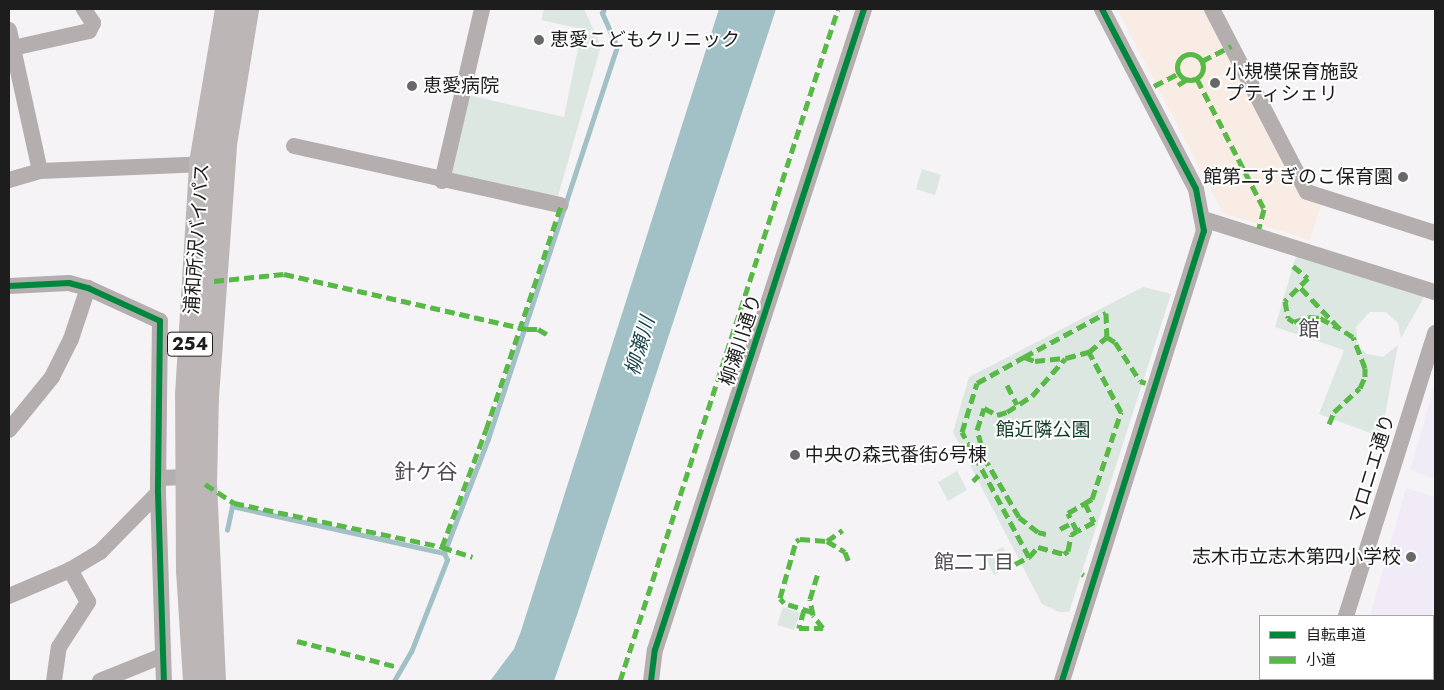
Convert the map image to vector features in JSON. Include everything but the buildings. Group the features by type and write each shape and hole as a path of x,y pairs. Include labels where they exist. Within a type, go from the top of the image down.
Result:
{"highway":[{"name":"浦和所沢バイパス","path":"196,681 188,571 207,387 212,165 228,9"},
{"name":"浦和所沢バイパス","path":"212,165 247,9"},
{"name":"浦和所沢バイパス","path":"196,480 214,681"}],"street":[{"path":"12,54 89,31 93,23 84,9"},
{"path":"442,181 482,9"},
{"name":"柳瀬川通り","path":"651,681 655,650 864,9"},
{"path":"1062,681 1202,238 1203,219 1196,189 1102,9"},
{"path":"1212,9 1307,192 1435,233"},
{"path":"9,30 12,54 40,171"},
{"path":"294,146 442,181 561,205"},
{"path":"9,180 40,171 212,165"},
{"path":"1203,219 1435,292"},
{"path":"9,286 68,284 88,288 160,321 158,486 164,681"},
{"path":"9,430 52,377 72,339 88,288"},
{"name":"マロニエ通り","path":"1346,615 1435,333"},
{"path":"9,596 70,570 100,552 158,486 196,480"},
{"path":"54,681 58,647 88,602 70,570"},
{"path":"100,681 162,656"}],"shaded area":[{"path":"1117,9 1206,9 1306,200 1321,205 1310,240 1223,213"},
{"path":"1435,384 1435,479 1410,470"},
{"name":"志木市立志木第四小学校","path":"1406,488 1435,497 1435,681 1352,681 1434,680 1434,615 1370,615"}],"green space":[{"path":"544,9 584,9 601,46 558,196 449,174 468,95 564,117 582,29 541,20"},
{"path":"922,169 941,175 935,195 916,189"},
{"path":"1296,256 1424,297 1401,338 1398,323 1386,312 1370,312 1356,327 1358,347 1367,354 1383,357 1398,345 1381,437 1319,414 1344,350 1275,327"},
{"name":"館近隣公園","path":"1143,287 1171,294 1069,612 1059,612 1042,604 953,432 969,377"},
{"path":"957,471 967,490 948,501 938,482"},
{"path":"1003,547 1012,565 994,575 985,556"},
{"path":"783,607 800,613 794,630 777,625"}],"water":[{"name":"柳瀬川","path":"719,9 776,9 578,612 554,681 490,681 514,649 521,631"}],"waterway":[{"path":"227,530 232,506 444,553 488,439 617,47 602,13 604,9"},
{"path":"394,681 411,652 447,560 444,553"}],"marked path":[{"path":"620,681 838,9"},
{"path":"1202,61 1231,46"},
{"path":"1190,54 1199,58 1203,67 1199,76 1190,80 1181,76 1177,67 1181,58 1190,54"},
{"path":"1154,86 1179,73"},
{"path":"1197,79 1264,209 1259,228"},
{"path":"1178,85 1186,80"},
{"path":"442,547 486,430 562,203"},
{"path":"1293,266 1308,278 1285,301 1288,318 1294,322 1309,317 1320,318 1339,328 1300,287"},
{"path":"214,281 284,274 527,329 538,329 548,335"},
{"path":"1024,357 1106,313 1107,337"},
{"path":"1329,424 1334,412 1360,388 1365,377 1365,368 1353,337 1339,328"},
{"path":"1029,557 962,432 977,383 1024,357 1035,361 1066,358 1089,352 1107,337 1115,342 1140,381 1146,383"},
{"path":"1085,503 1092,499 1121,412 1089,352"},
{"path":"1046,534 1038,532 1019,517 985,459 977,430 984,408 997,415 1007,412 1032,396 1065,359"},
{"path":"1007,385 1017,405"},
{"path":"973,481 979,475"},
{"path":"205,484 234,503 442,547 472,557"},
{"path":"1085,503 1094,522 1077,531 1068,513 1085,503"},
{"path":"1060,529 1072,523"},
{"path":"827,541 843,530"},
{"path":"1015,564 1029,557 1038,547 1064,554 1068,551 1071,535 1077,531"},
{"path":"812,612 784,603 780,598 796,541 800,539 827,541 845,552 848,560"},
{"path":"804,610 799,628 823,628 813,615 810,599 819,570"},
{"path":"297,641 398,667"}],"cycle path":[{"path":"651,681 655,650 864,9"},
{"path":"1062,681 1204,231 1196,189 1102,9"},
{"path":"9,286 69,283 88,288 160,321 158,493 164,681"}],"place":[{"name":"恵愛こどもクリニック","path":"539,40"},
{"name":"小規模保育施設 プティシェリ","path":"1215,83"},
{"name":"恵愛病院","path":"412,86"},
{"name":"館第二すぎのこ保育園","path":"1403,177"},
{"name":"中央の森弐番街6号棟","path":"795,455"},
{"name":"志木市立志木第四小学校","path":"1411,557"}],"district":[{"name":"館","path":"1309,329"},
{"name":"針ケ谷","path":"426,472"},
{"name":"館二丁目","path":"974,562"}]}
